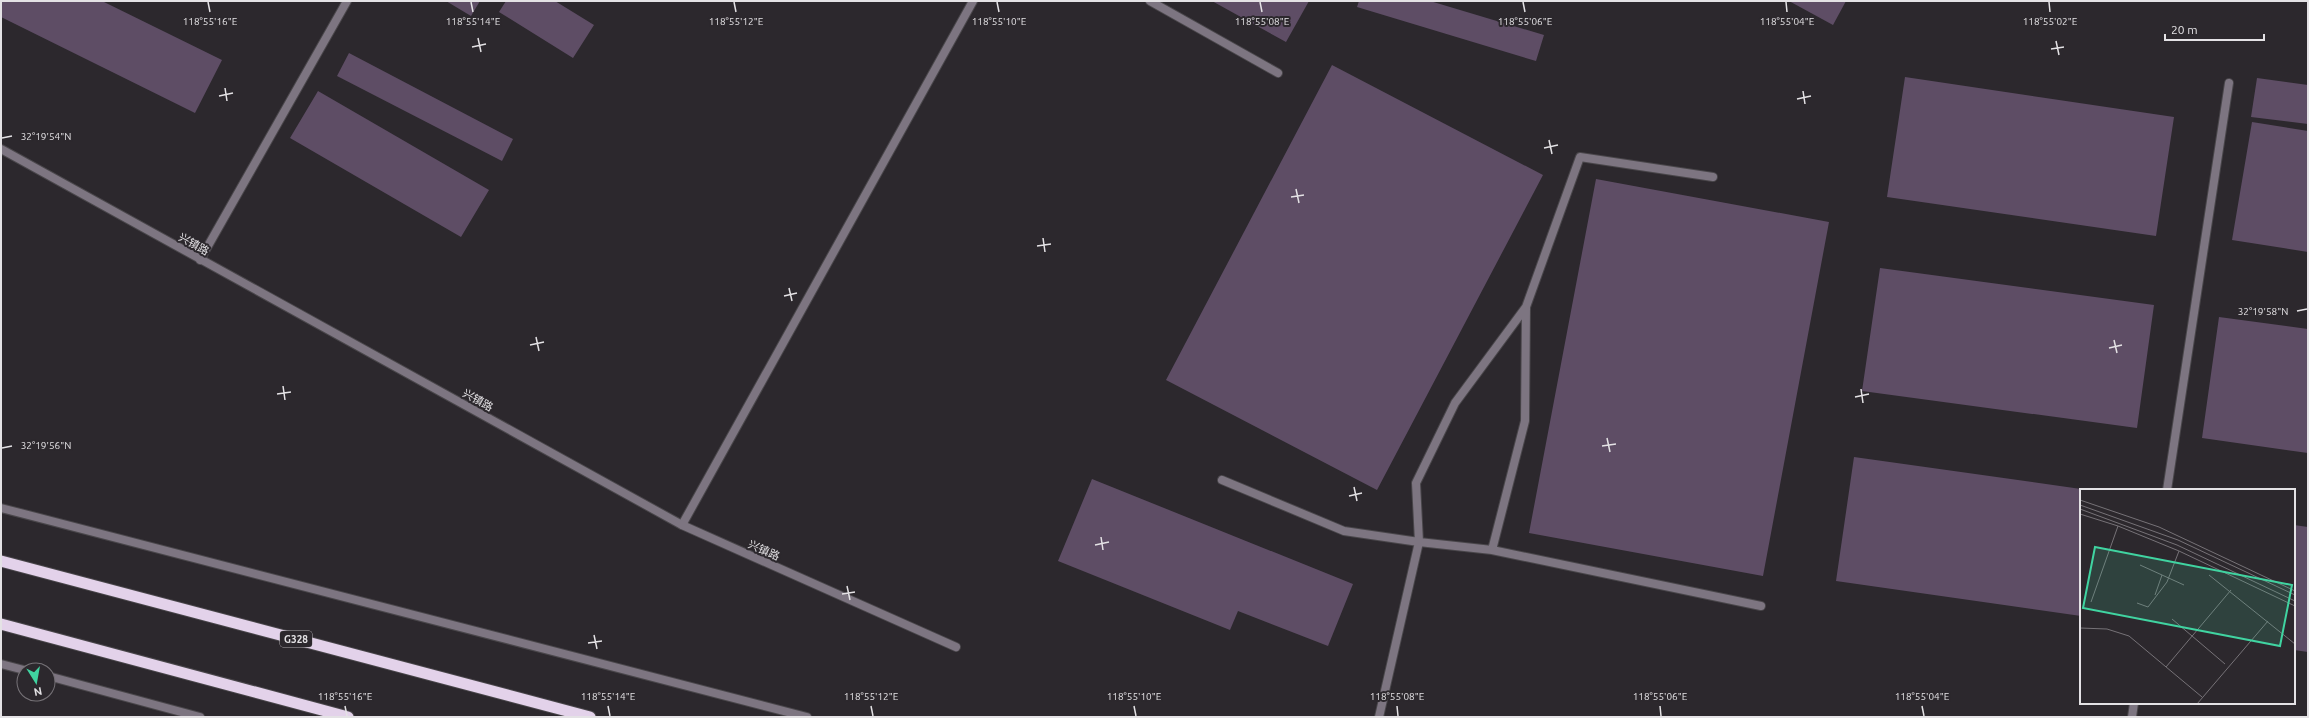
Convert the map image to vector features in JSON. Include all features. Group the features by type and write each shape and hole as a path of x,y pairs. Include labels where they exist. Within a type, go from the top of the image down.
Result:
{"highway":[{"name":"G328","path":"1,561 590,717"},
{"path":"1,624 348,717"}],"street":[{"path":"200,260 347,1"},
{"path":"682,525 973,1"},
{"path":"1150,1 1278,72"},
{"path":"2167,489 2230,83"},
{"name":"兴镇路","path":"1,149 682,525 956,647"},
{"path":"1379,717 1419,542 1416,483 1455,403 1526,307 1580,157 1713,177"},
{"path":"1492,550 1525,421 1526,307"},
{"path":"1222,480 1344,531 1419,542 1492,550 1761,606"},
{"path":"1,508 807,717"},
{"path":"1,664 16,668"},
{"path":"56,678 200,717"},
{"path":"2132,717 2134,704"}],"building":[{"path":"1,1 102,1 222,60 195,113 1,17"},
{"path":"446,1 480,1 471,16"},
{"path":"506,1 555,1 594,25 573,58 499,12"},
{"path":"1212,1 1309,1 1286,42"},
{"path":"1359,1 1430,1 1544,35 1536,61 1357,7"},
{"path":"1789,1 1846,1 1833,25"},
{"path":"349,53 513,139 502,161 337,76"},
{"path":"1332,65 1543,175 1377,490 1166,380"},
{"path":"1905,77 2174,117 2156,236 1887,197"},
{"path":"2257,78 2308,85 2308,124 2251,117"},
{"path":"318,91 489,190 461,237 290,138"},
{"path":"2252,122 2308,131 2308,252 2232,240"},
{"path":"1596,179 1829,222 1763,576 1529,533"},
{"path":"1880,268 2154,305 2137,428 1862,391"},
{"path":"2219,317 2308,329 2308,453 2202,438"},
{"path":"1854,457 2081,489 2080,616 1836,581"},
{"path":"1092,479 1353,584 1328,646 1238,611 1230,630 1058,561"},
{"path":"2295,525 2308,527 2308,652 2295,650"}]}
